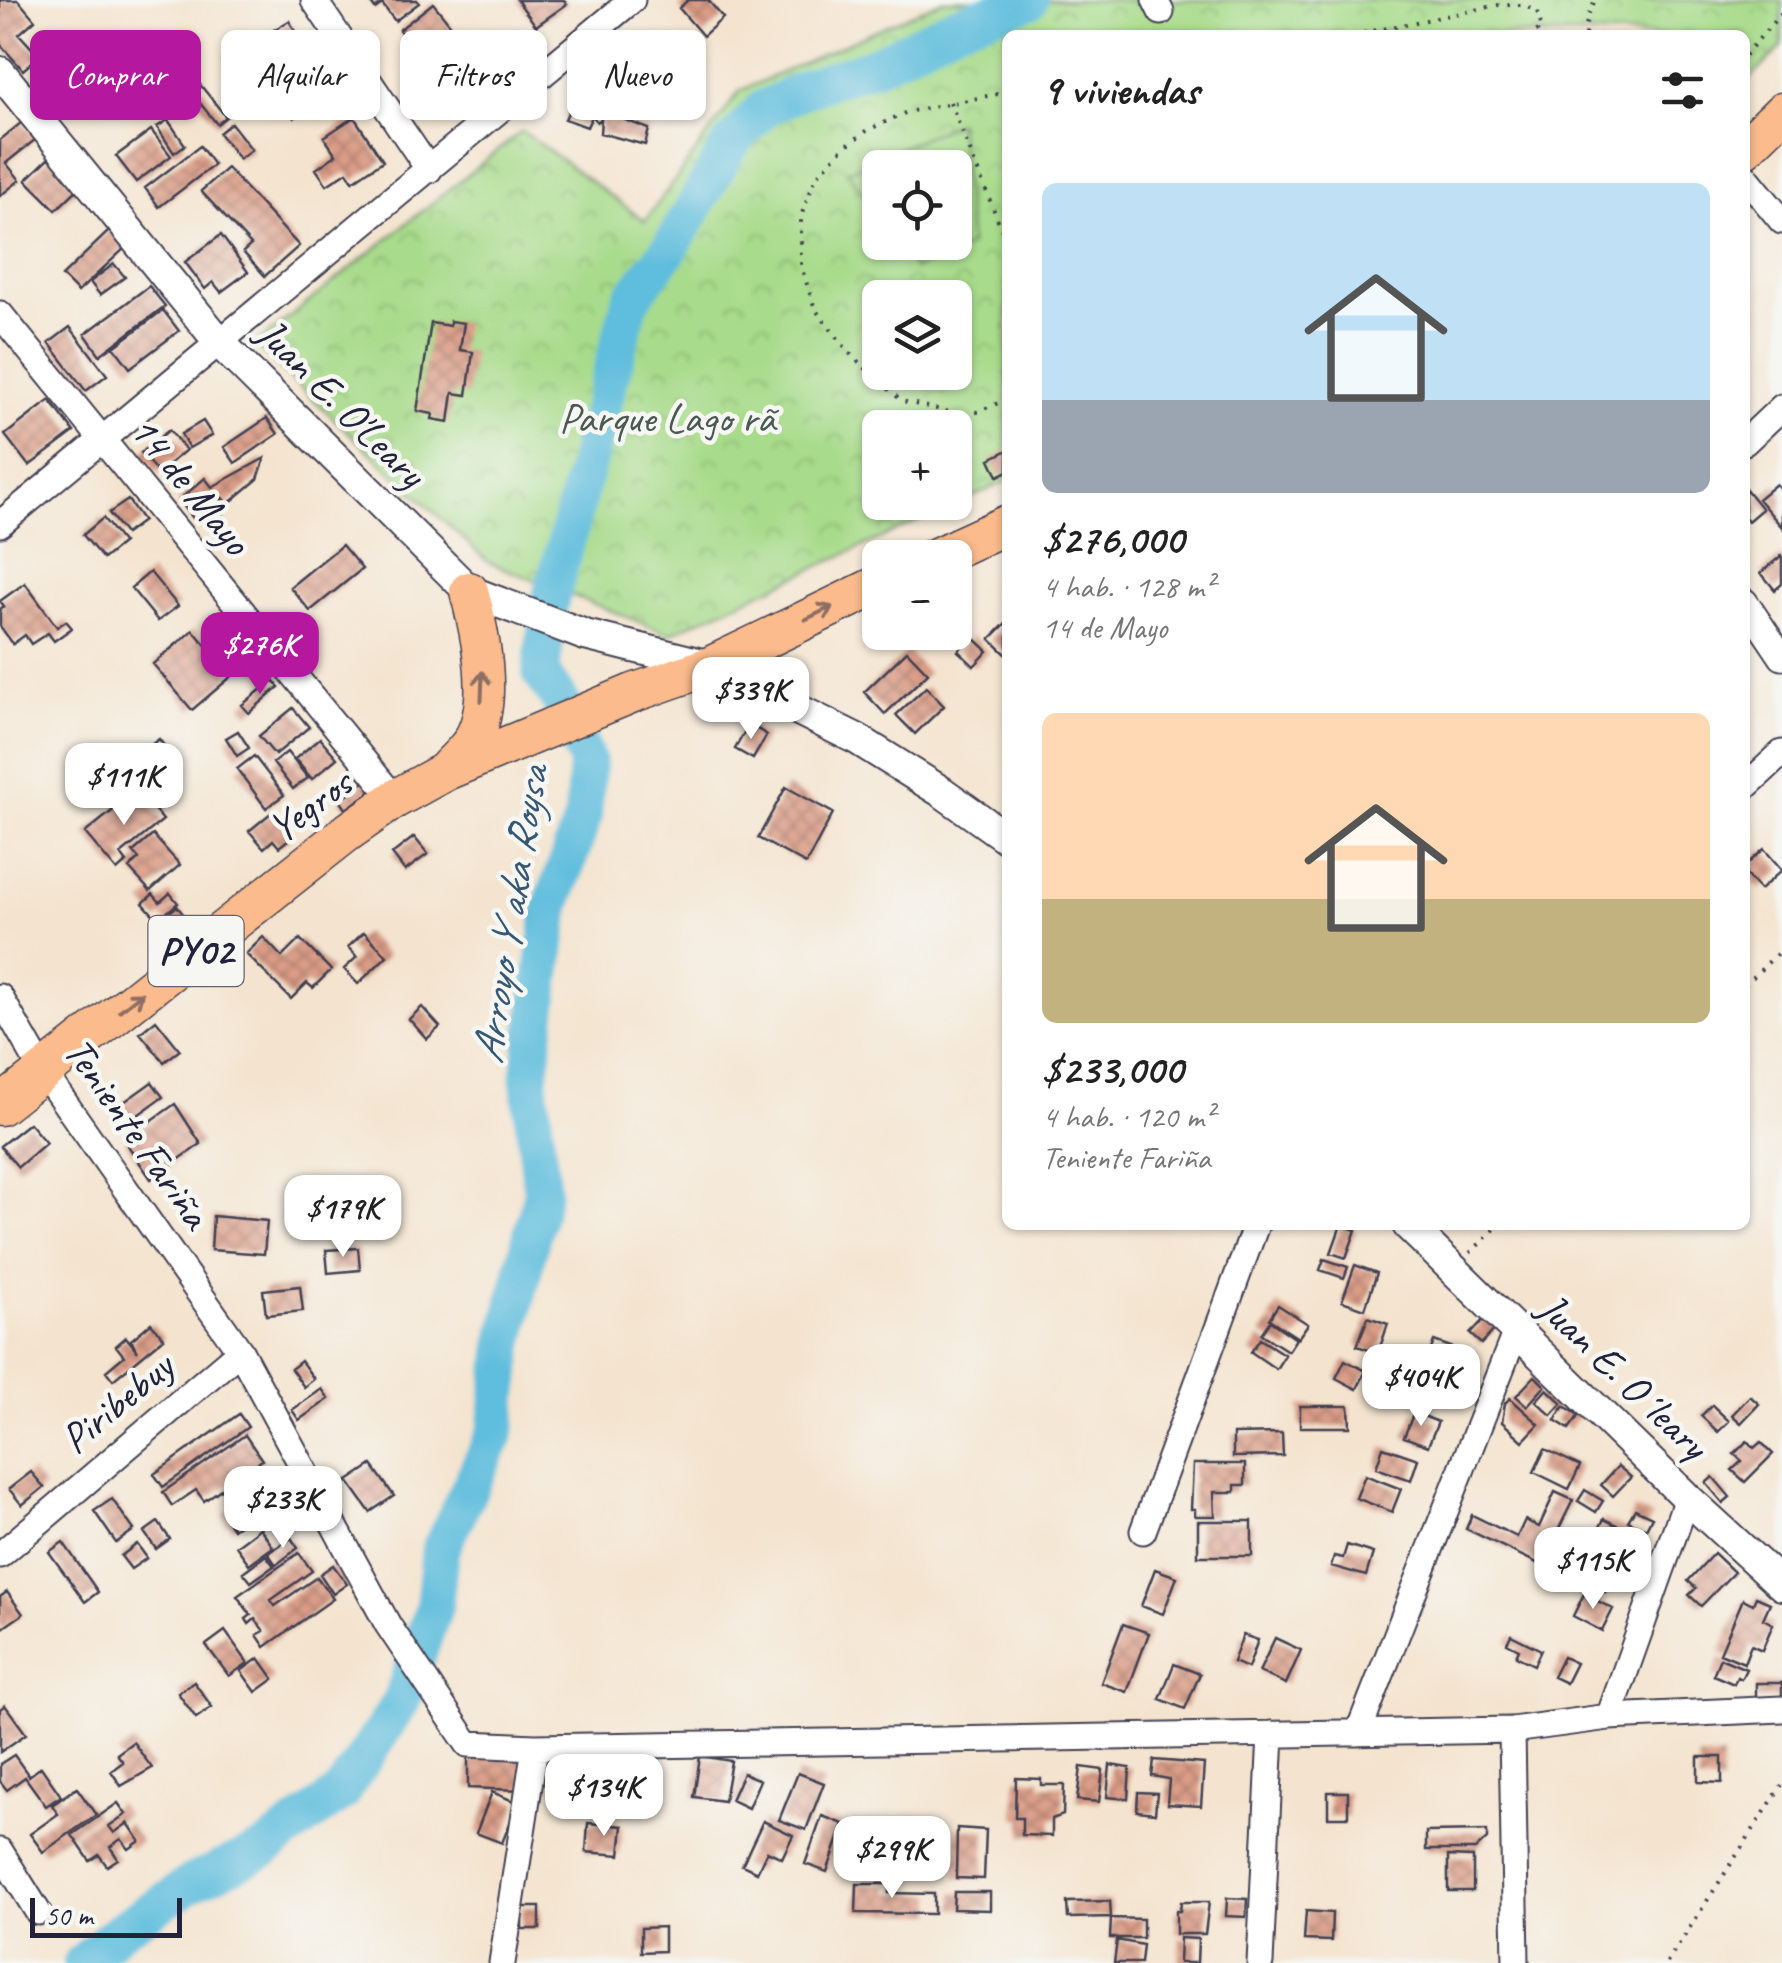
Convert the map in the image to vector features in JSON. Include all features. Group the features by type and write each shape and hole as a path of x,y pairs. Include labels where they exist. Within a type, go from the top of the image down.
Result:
{"main road":[{"path":"1750,143 1782,112"},
{"path":"972,541 1002,527"},
{"path":"446,771 473,739 480,718 482,649 469,592"},
{"name":"PY02","path":"710,666 862,593"},
{"name":"Yegros","path":"0,1106 345,834 395,799 446,771 633,693 710,666"}],"street":[{"path":"314,0 430,170"},
{"path":"0,524 222,344 632,0"},
{"name":"Juan E. O'Leary","path":"0,72 222,344 469,592 585,635 710,666"},
{"path":"1750,182 1782,221"},
{"name":"14 de Mayo","path":"0,314 395,799"},
{"path":"1750,437 1782,407"},
{"path":"1750,609 1782,657"},
{"path":"710,666 857,739 1002,834"},
{"path":"1750,782 1782,753"},
{"name":"Teniente Fariña","path":"0,997 43,1072 240,1351 388,1624 441,1707 468,1744 535,1748"},
{"path":"1143,1531 1254,1230"},
{"name":"Juan E. O´leary","path":"1413,1230 1782,1585"},
{"path":"1358,1733 1516,1330"},
{"name":"Piribebuy","path":"0,1555 240,1351"},
{"path":"1609,1717 1688,1498"},
{"path":"502,1963 535,1748 1512,1730 1609,1717 1782,1709"},
{"path":"1512,1730 1516,1963"},
{"path":"1260,1963 1271,1734"},
{"path":"0,1851 38,1912"}],"path":[{"path":"1586,30 1595,0"},
{"path":"1376,30 1498,4 1522,5 1537,11 1542,28 1539,30"},
{"path":"1750,49 1782,12"},
{"path":"939,410 902,402 852,356 816,309 801,266 801,216 816,177 843,148 868,130 907,112 1002,93"},
{"path":"950,102 1002,230"},
{"path":"972,414 1002,401"},
{"path":"1750,980 1782,949"},
{"path":"1454,1269 1494,1230"},
{"path":"1667,1963 1782,1785"}],"green space":[{"name":"Parque Lago rã","path":"943,0 1782,0 1782,47 1750,78 1750,30 1002,30 1002,483 972,497 972,410 862,410 862,520 921,520 877,540 862,540 862,547 669,634 488,562 255,345 522,131 645,221 740,91"},
{"path":"958,122 961,150 895,150"},
{"path":"862,164 862,192 847,171"},
{"path":"908,260 936,260 914,269"}],"building":[{"path":"0,0 18,0 35,20 19,34 30,46 30,64 23,70 0,44"},
{"path":"369,0 419,3 395,21 382,4 375,9"},
{"path":"517,0 564,0 567,4 536,26"},
{"path":"688,0 708,0 723,18 706,33 706,30 698,30 679,8"},
{"path":"433,3 453,28 451,30 399,30"},
{"path":"289,21 295,30 274,30"},
{"path":"201,86 221,111 222,120 217,124 201,104"},
{"path":"168,120 185,145 174,153 157,127"},
{"path":"350,120 356,120 383,161 353,181 347,172 327,185 316,169 336,155 324,137"},
{"path":"568,120 590,120 587,127"},
{"path":"601,120 625,120 649,129 645,145 600,133"},
{"path":"22,122 36,139 6,163 20,180 0,196 0,140"},
{"path":"231,123 252,150 239,159 219,133"},
{"path":"151,130 171,156 136,182 116,156"},
{"path":"200,146 214,165 159,207 145,188"},
{"path":"52,155 82,185 56,210 26,180"},
{"path":"227,168 299,246 265,276 243,252 251,245 201,191"},
{"path":"111,229 127,246 78,292 62,276"},
{"path":"221,235 248,272 221,292 213,282 205,289 185,262"},
{"path":"114,264 125,277 100,295 90,282"},
{"path":"149,286 165,306 100,355 85,334"},
{"path":"163,310 179,331 130,368 114,347"},
{"path":"450,321 464,323 460,350 473,352 467,395 453,393 449,422 417,411 431,323 450,326"},
{"path":"70,327 107,375 86,391 49,343"},
{"path":"50,400 74,432 29,466 5,435"},
{"path":"267,418 278,434 235,463 224,447"},
{"path":"203,421 212,435 189,448 181,434"},
{"path":"169,430 186,450 158,473 141,453"},
{"path":"1002,453 1002,474 998,476 990,459"},
{"path":"265,458 258,479 228,504 215,490 229,508 213,521 206,512 195,521 179,500 205,478 212,487"},
{"path":"1776,484 1782,491 1782,527 1758,499"},
{"path":"1750,494 1762,509 1750,519"},
{"path":"128,500 143,521 125,534 109,513"},
{"path":"103,518 123,543 103,559 83,535"},
{"path":"342,545 362,569 310,611 290,587"},
{"path":"1782,555 1782,584 1775,590 1761,573"},
{"path":"150,572 178,606 158,621 131,588"},
{"path":"25,583 57,627 66,621 72,628 54,641 48,633 31,644 25,635 13,644 0,626 0,609 4,606 0,601"},
{"path":"1002,627 1002,650 990,639"},
{"path":"193,630 232,676 192,710 153,664"},
{"path":"972,636 988,651 974,666 958,651 972,650"},
{"path":"907,651 928,673 885,714 864,692"},
{"path":"273,680 279,687 249,713 242,705"},
{"path":"926,687 944,706 915,734 896,715"},
{"path":"293,708 309,727 275,755 259,736"},
{"path":"749,724 767,735 753,759 735,749"},
{"path":"238,731 249,748 237,756 226,738"},
{"path":"320,738 337,758 312,779 295,759"},
{"path":"159,739 168,751 153,761 144,750"},
{"path":"287,752 308,778 293,789 273,763"},
{"path":"254,756 284,795 266,808 237,769"},
{"path":"369,778 376,788 346,809 340,800"},
{"path":"786,787 833,813 806,864 758,838"},
{"path":"138,790 163,820 121,854 127,862 117,871 85,833"},
{"path":"272,812 293,836 279,847 273,840 264,848 249,831"},
{"path":"153,835 180,865 150,891 129,868 139,859 133,852"},
{"path":"414,837 428,854 405,871 392,854"},
{"path":"1764,849 1782,870 1760,890 1750,879 1750,862"},
{"path":"170,893 178,903 158,920 143,903 153,894 160,902"},
{"path":"177,906 187,919 174,930 163,918"},
{"path":"364,932 387,956 358,984 344,969 357,957 348,947"},
{"path":"263,937 282,957 300,939 331,970 313,988 307,983 291,999 246,954"},
{"path":"422,1007 440,1027 427,1039 409,1019"},
{"path":"156,1020 180,1050 164,1062 140,1033"},
{"path":"152,1082 163,1097 121,1127 110,1112"},
{"path":"175,1104 201,1144 151,1179 124,1140"},
{"path":"29,1123 46,1143 18,1167 0,1146"},
{"path":"213,1216 267,1221 264,1254 211,1250"},
{"path":"1339,1230 1356,1230 1346,1258 1331,1253"},
{"path":"358,1248 360,1270 328,1273 326,1250"},
{"path":"1324,1259 1348,1267 1344,1278 1320,1270"},
{"path":"1355,1265 1377,1273 1365,1309 1342,1301"},
{"path":"300,1286 303,1311 266,1315 263,1290"},
{"path":"1278,1305 1308,1324 1298,1338 1269,1319"},
{"path":"1488,1315 1499,1325 1481,1344 1470,1334"},
{"path":"1368,1317 1388,1324 1378,1353 1357,1346"},
{"path":"1270,1321 1296,1339 1288,1351 1261,1334"},
{"path":"151,1323 164,1338 113,1380 106,1371 124,1356 116,1346 126,1337 138,1352 131,1340"},
{"path":"1260,1339 1285,1355 1276,1369 1251,1352"},
{"path":"1434,1341 1473,1355 1464,1380 1425,1366"},
{"path":"1345,1360 1366,1371 1357,1389 1336,1378"},
{"path":"301,1361 314,1379 304,1387 291,1369"},
{"path":"1535,1376 1545,1386 1527,1406 1516,1396"},
{"path":"1415,1377 1438,1387 1431,1404 1408,1394"},
{"path":"322,1389 329,1399 299,1420 292,1410"},
{"path":"1547,1389 1562,1403 1551,1415 1536,1401"},
{"path":"1750,1396 1759,1404 1741,1423 1732,1415"},
{"path":"1510,1398 1539,1424 1523,1441 1502,1422 1505,1403"},
{"path":"1712,1405 1729,1421 1718,1432 1701,1416"},
{"path":"1300,1406 1349,1406 1350,1427 1300,1427"},
{"path":"1564,1406 1579,1415 1569,1429 1555,1420"},
{"path":"1414,1412 1438,1422 1428,1446 1404,1437"},
{"path":"239,1414 248,1427 163,1487 154,1474"},
{"path":"1282,1433 1283,1456 1233,1457 1233,1434"},
{"path":"245,1435 262,1460 204,1501 196,1490 172,1506 163,1492"},
{"path":"1747,1441 1754,1448 1761,1442 1773,1454 1745,1482 1732,1470 1742,1461 1734,1454"},
{"path":"1383,1447 1418,1459 1411,1480 1376,1468"},
{"path":"1545,1449 1580,1466 1569,1489 1534,1472"},
{"path":"1193,1464 1245,1464 1245,1485 1235,1485 1235,1492 1214,1492 1215,1516 1195,1516 1195,1509 1191,1509"},
{"path":"372,1465 394,1496 370,1512 348,1481"},
{"path":"1618,1466 1631,1477 1613,1496 1601,1485"},
{"path":"31,1472 44,1487 22,1505 9,1489"},
{"path":"1365,1475 1401,1489 1392,1512 1356,1498"},
{"path":"1713,1477 1730,1497 1723,1503 1706,1483"},
{"path":"1585,1490 1603,1501 1596,1512 1578,1501"},
{"path":"1555,1492 1573,1500 1541,1565 1466,1529 1472,1515 1517,1537 1525,1520 1539,1527"},
{"path":"248,1497 258,1511 233,1529 223,1514"},
{"path":"112,1499 134,1530 116,1543 94,1511"},
{"path":"1635,1509 1652,1517 1646,1529 1628,1521"},
{"path":"1604,1519 1631,1532 1617,1561 1590,1547"},
{"path":"1198,1521 1252,1521 1252,1556 1198,1556"},
{"path":"158,1522 170,1539 156,1549 144,1532"},
{"path":"260,1528 273,1547 249,1564 236,1546"},
{"path":"291,1538 298,1548 276,1565 268,1553"},
{"path":"63,1542 98,1592 85,1602 49,1552"},
{"path":"137,1544 147,1558 131,1569 121,1556"},
{"path":"1347,1545 1373,1553 1366,1576 1331,1566 1334,1556 1343,1558"},
{"path":"299,1553 312,1571 271,1600 275,1606 317,1577 333,1599 265,1647 257,1635 264,1631 255,1619 249,1624 246,1619 251,1615 237,1596"},
{"path":"1714,1553 1734,1572 1701,1606 1689,1595 1696,1588 1688,1581"},
{"path":"266,1555 274,1566 251,1582 243,1572"},
{"path":"1586,1559 1614,1573 1605,1592 1576,1578"},
{"path":"333,1565 347,1584 333,1594 320,1574"},
{"path":"1155,1569 1177,1577 1163,1614 1141,1606"},
{"path":"7,1592 23,1614 0,1630 0,1597"},
{"path":"1584,1594 1613,1609 1602,1631 1573,1616"},
{"path":"1756,1597 1770,1603 1763,1619 1773,1624 1762,1650 1751,1645 1744,1663 1720,1653 1743,1599 1753,1604"},
{"path":"1123,1624 1149,1633 1127,1692 1101,1683"},
{"path":"225,1631 248,1663 229,1676 206,1645"},
{"path":"1243,1635 1258,1640 1248,1668 1233,1662"},
{"path":"1511,1635 1541,1650 1534,1665 1516,1656 1519,1649 1507,1643"},
{"path":"1275,1638 1301,1650 1286,1684 1259,1672"},
{"path":"1563,1657 1576,1663 1566,1683 1553,1677"},
{"path":"259,1658 274,1679 256,1692 241,1671"},
{"path":"1720,1658 1746,1669 1741,1679 1737,1677 1734,1684 1713,1675"},
{"path":"1174,1664 1200,1674 1185,1709 1160,1699"},
{"path":"194,1682 212,1707 196,1718 178,1693"},
{"path":"1756,1683 1782,1683 1782,1698 1756,1699"},
{"path":"5,1705 26,1734 0,1752 0,1709"},
{"path":"133,1742 152,1768 121,1786 111,1771 123,1762 117,1754"},
{"path":"468,1751 525,1752 524,1790 468,1788"},
{"path":"14,1755 29,1776 41,1767 61,1796 46,1806 25,1777 7,1790 0,1781 0,1764"},
{"path":"700,1756 731,1761 724,1801 694,1797"},
{"path":"1698,1757 1722,1757 1722,1783 1698,1782"},
{"path":"1154,1760 1204,1764 1201,1806 1167,1804 1169,1779 1152,1776"},
{"path":"559,1765 590,1765 589,1804 558,1804"},
{"path":"1110,1765 1130,1768 1128,1799 1107,1797"},
{"path":"615,1766 637,1767 635,1802 612,1800"},
{"path":"1081,1767 1103,1770 1099,1802 1077,1800"},
{"path":"743,1773 760,1780 748,1808 731,1800"},
{"path":"798,1773 824,1783 806,1830 779,1820"},
{"path":"1016,1778 1041,1779 1041,1785 1064,1785 1063,1815 1052,1819 1052,1836 1022,1835 1022,1818 1015,1818"},
{"path":"77,1788 96,1815 43,1852 30,1834 58,1814 52,1805"},
{"path":"492,1792 518,1803 502,1843 476,1833"},
{"path":"1138,1792 1157,1793 1155,1813 1137,1811"},
{"path":"1328,1792 1348,1792 1348,1817 1328,1817"},
{"path":"118,1803 126,1814 109,1826 114,1833 128,1823 140,1841 129,1849 121,1839 110,1847 118,1859 107,1866 99,1855 90,1861 72,1835"},
{"path":"822,1816 844,1824 827,1872 805,1864"},
{"path":"763,1821 793,1835 782,1858 767,1851 757,1872 742,1865"},
{"path":"588,1823 623,1826 620,1855 586,1852"},
{"path":"957,1828 986,1830 984,1879 956,1878"},
{"path":"1487,1831 1487,1839 1475,1850 1426,1850 1426,1832"},
{"path":"1448,1856 1473,1857 1473,1891 1448,1891"},
{"path":"857,1884 889,1884 889,1893 934,1894 934,1914 856,1913"},
{"path":"954,1892 990,1892 990,1910 953,1909"},
{"path":"1227,1898 1247,1899 1246,1917 1226,1916"},
{"path":"1110,1901 1111,1917 1068,1918 1067,1902"},
{"path":"1181,1902 1209,1902 1205,1934 1176,1934 1176,1911 1180,1911"},
{"path":"522,1907 540,1907 540,1929 522,1929"},
{"path":"1306,1911 1332,1913 1331,1941 1304,1940"},
{"path":"1111,1918 1143,1919 1143,1938 1110,1938"},
{"path":"664,1927 664,1951 641,1952 641,1928"},
{"path":"1180,1938 1198,1939 1197,1963 1179,1963"},
{"path":"1117,1940 1143,1945 1141,1963 1114,1963"}],"waterway":[{"name":"Arroyo Y aka Roysa","path":"82,1963 117,1932 193,1882 265,1849 341,1793 401,1702 434,1607 440,1550 496,1432 506,1343 542,1192 529,1080 552,906 583,817 587,762 561,702 541,673 549,605 631,299 671,247 730,145 763,109 811,86 878,64 953,26 1029,0"}]}
